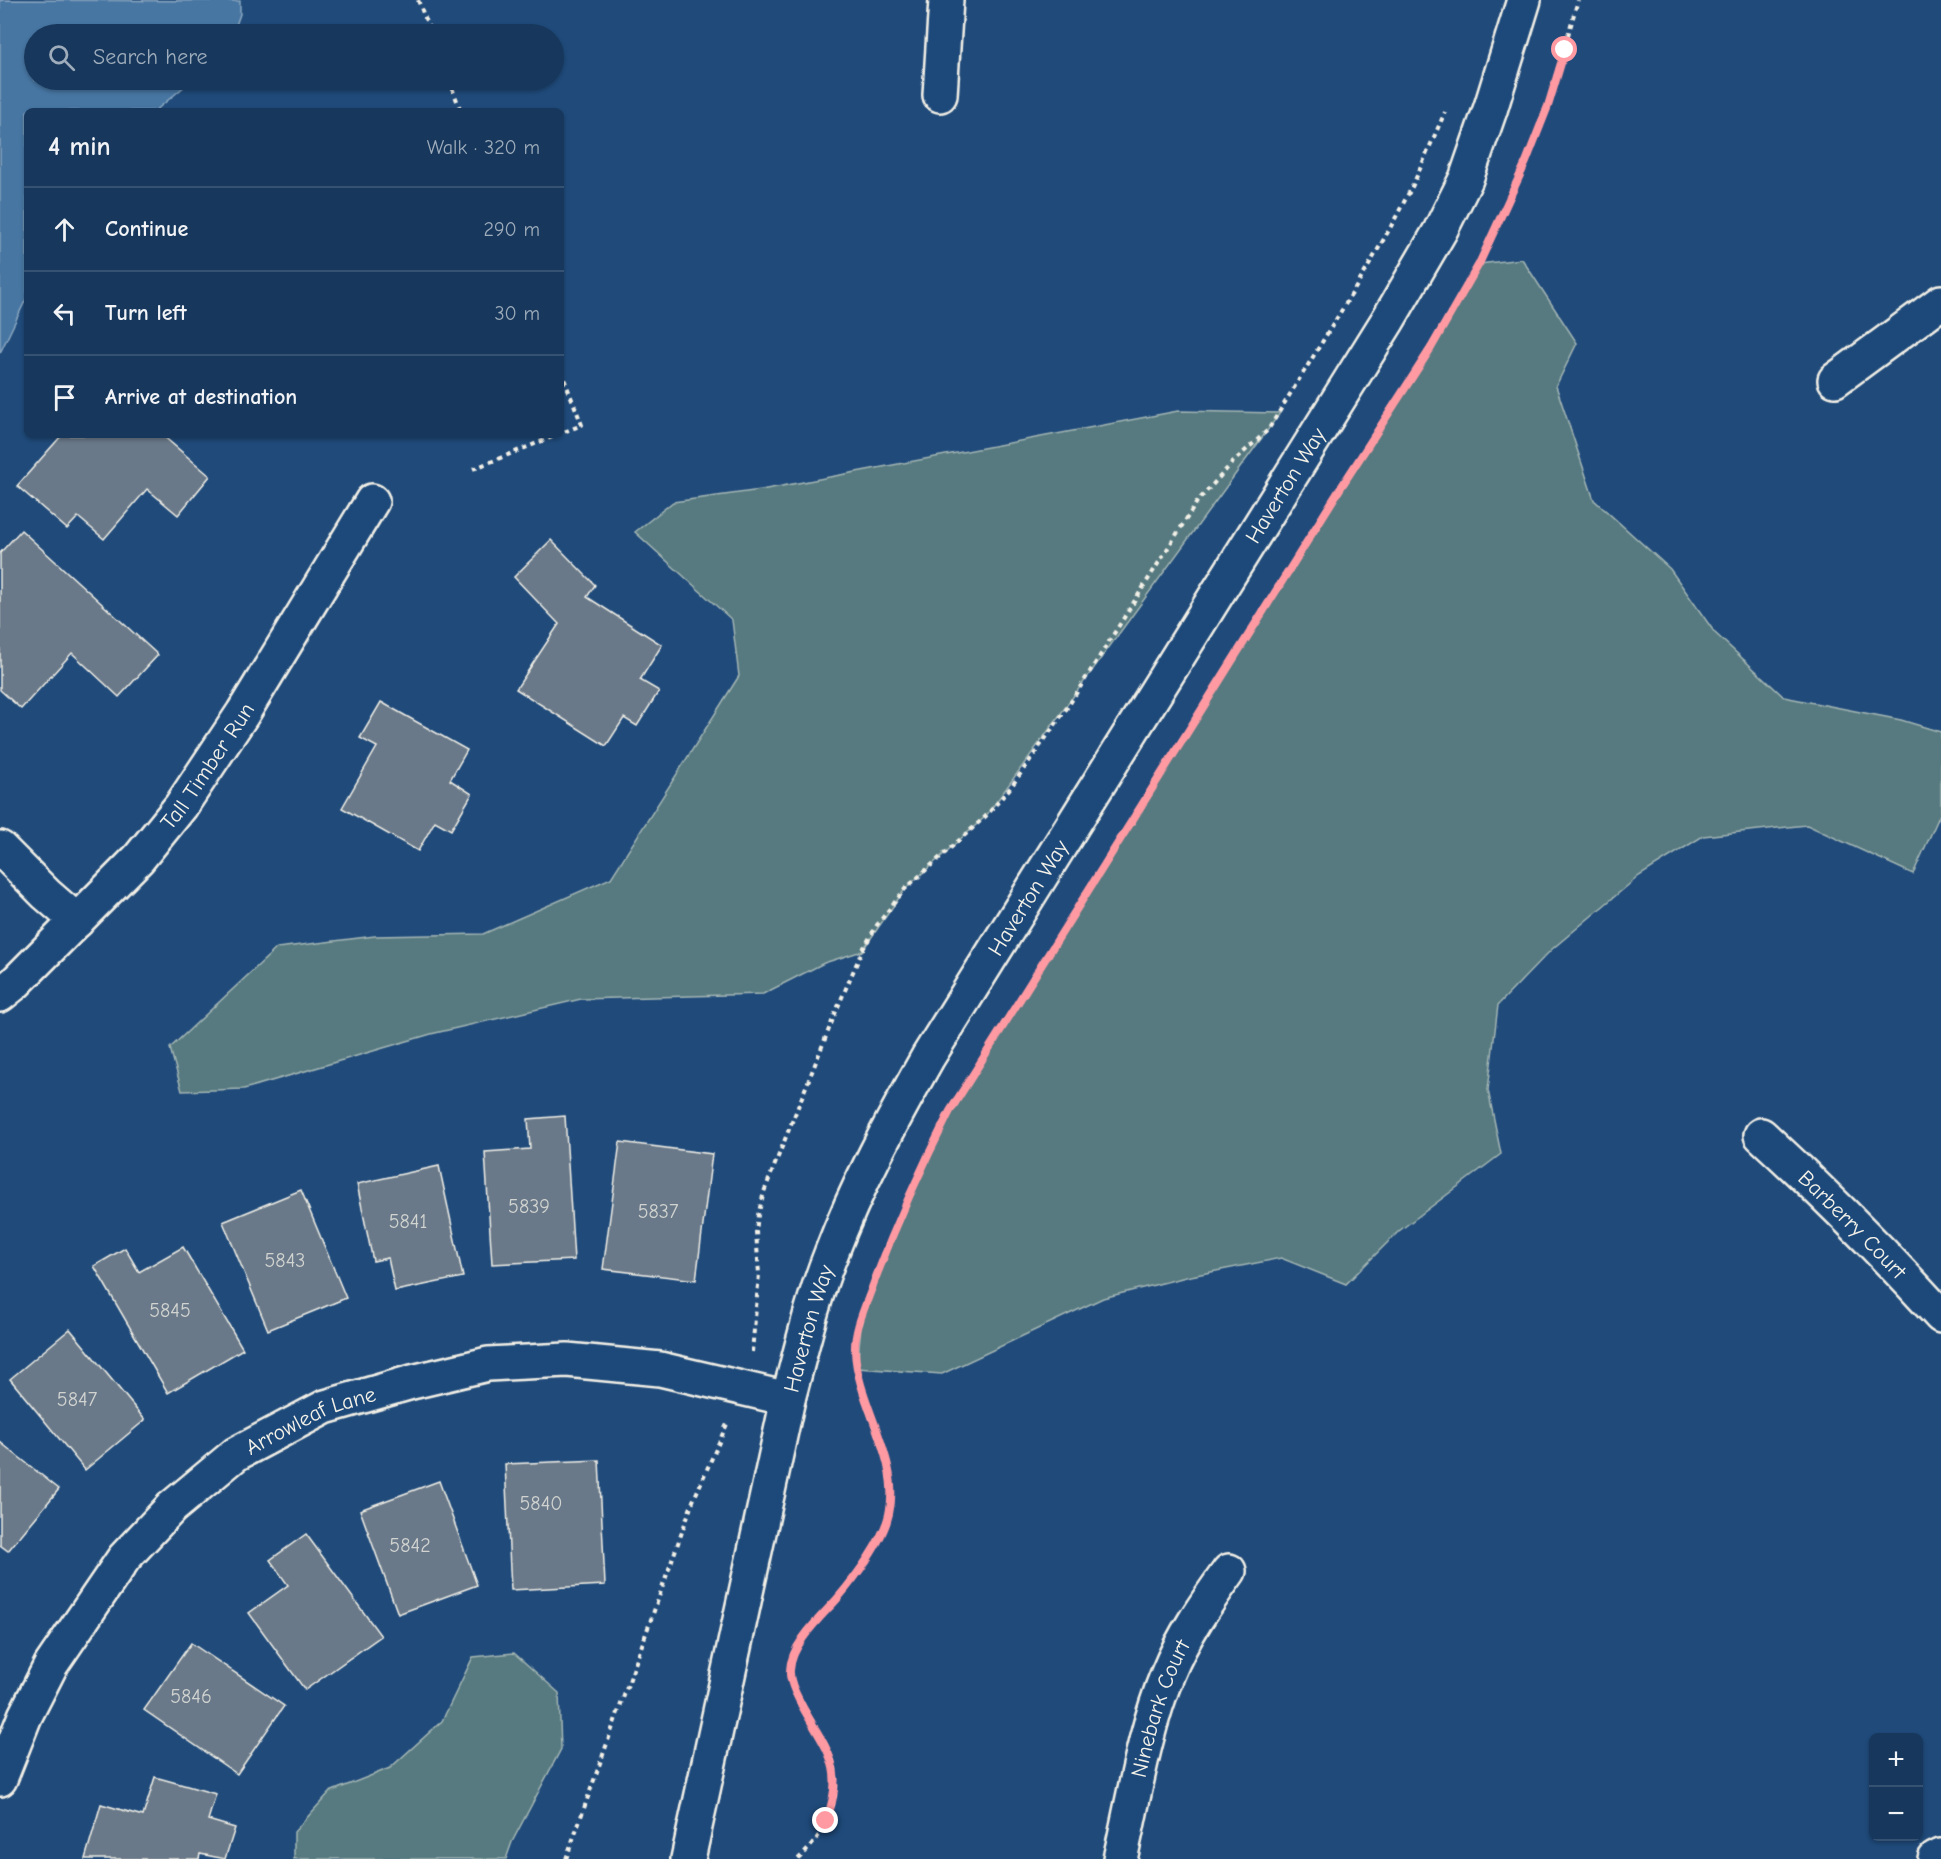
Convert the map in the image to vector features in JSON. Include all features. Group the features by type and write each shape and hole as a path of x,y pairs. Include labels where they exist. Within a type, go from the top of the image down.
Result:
{"street":[{"path":"940,95 946,0"},
{"name":"Haverton Way","path":"688,1859 788,1399 830,1256 860,1184 928,1057 1382,330 1440,231 1466,179 1524,0"},
{"path":"1834,380 1941,302"},
{"name":"Tall Timber Run","path":"0,995 15,983 139,858 181,806 243,713 372,501"},
{"path":"0,848 77,921"},
{"name":"Barberry Court","path":"1761,1135 1835,1203 1941,1317"},
{"name":"Arrowleaf Lane","path":"0,1779 25,1716 51,1665 124,1558 171,1508 236,1454 325,1407 412,1382 488,1364 567,1360 660,1369 788,1399"},
{"name":"Ninebark Court","path":"1120,1859 1154,1711 1168,1672 1186,1637 1229,1571"},
{"path":"1935,1859 1941,1856"}],"path":[{"path":"418,0 427,24"},
{"path":"798,1859 817,1839 826,1821 834,1802 836,1782 834,1765 797,1696 791,1681 790,1669 802,1639 858,1570 883,1530 889,1515 891,1497 884,1453 863,1390 855,1350 862,1314 887,1247 928,1154 950,1111 1338,492 1431,348 1479,264 1526,162 1548,106 1578,0"},
{"path":"453,90 460,108"},
{"path":"862,951 877,925 905,888 986,816 1011,787 1071,701 1197,502 1233,462 1268,430 1389,230 1430,149 1448,103"},
{"path":"564,379 582,425 564,432"},
{"path":"473,469 550,438"}],"green space":[{"path":"1522,259 1577,343 1556,386 1594,500 1670,569 1715,633 1784,697 1901,720 1941,732 1941,812 1913,874 1807,825 1703,836 1639,876 1551,950 1498,1005 1488,1090 1501,1154 1399,1231 1346,1284 1281,1258 1186,1277 1103,1298 942,1374 857,1368 862,1314 881,1264 936,1138 1061,932 1392,409 1479,264"},
{"path":"1178,411 1280,413 986,816 905,889 862,951 824,963 763,994 581,999 431,1034 244,1089 182,1091 170,1048 277,948 375,936 483,934 611,878 739,676 732,620 635,532 673,502 761,490"},
{"path":"514,1653 559,1693 561,1749 512,1842 506,1859 294,1859 294,1832 330,1792 390,1768 442,1721 473,1657"}],"water":[{"path":"0,0 240,1 240,14 236,24 24,24 24,90 180,90 159,108 24,108 24,303 0,353"}],"building":[{"path":"59,438 166,438 210,476 178,515 147,489 104,539 78,517 67,529 17,486"},
{"path":"21,530 158,655 119,697 72,653 21,709 0,690 0,553"},
{"path":"551,540 595,585 587,597 662,645 640,680 659,691 637,726 624,718 606,746 516,689 559,624 514,577"},
{"path":"381,702 467,750 450,780 472,794 451,830 435,821 418,851 342,808 377,747 360,738"},
{"path":"565,1116 574,1260 492,1264 485,1152 530,1149 528,1119"},
{"path":"620,1142 712,1154 696,1280 603,1269"},
{"path":"439,1166 463,1277 395,1291 388,1258 373,1261 357,1184"},
{"path":"301,1190 346,1298 268,1330 223,1222"},
{"path":"183,1247 243,1349 168,1393 94,1266 125,1248 139,1272"},
{"path":"70,1329 145,1420 85,1470 10,1379"},
{"path":"0,1442 59,1489 8,1551 0,1545"},
{"path":"599,1460 605,1585 511,1590 505,1464"},
{"path":"439,1481 477,1585 398,1614 360,1510"},
{"path":"306,1534 381,1636 305,1690 249,1613 288,1585 270,1560"},
{"path":"191,1643 284,1706 237,1774 144,1710"},
{"path":"155,1777 216,1794 208,1820 235,1828 225,1859 200,1854 199,1859 85,1859 101,1804 143,1816"}],"route":[{"path":"826,1821 834,1802 836,1782 834,1765 797,1696 791,1681 790,1669 802,1639 858,1570 874,1546 889,1515 891,1497 889,1477 884,1453 857,1368 855,1350 862,1314 887,1247 928,1154 950,1111 1085,893 1431,348 1479,264 1526,162 1548,106 1565,50"}]}
